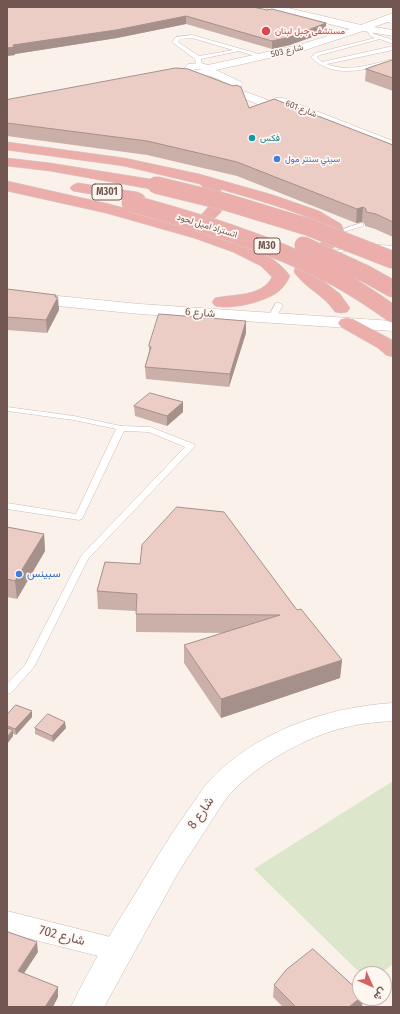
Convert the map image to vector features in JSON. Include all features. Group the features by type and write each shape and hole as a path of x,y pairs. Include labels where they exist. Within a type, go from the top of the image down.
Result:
{"highway":[{"path":"7,146 124,162 205,180 268,198 313,214 330,223 338,235 303,267 303,272"},
{"path":"7,162 111,177 185,192 308,227 393,260"},
{"name":"اتستراد اميل لحود","path":"7,178 77,188 185,218 274,249 341,280 393,313"},
{"path":"182,228 206,219 214,213 217,206 217,200 214,189 205,180"},
{"path":"7,186 119,211 182,228 251,253 269,263 280,273 303,272 317,287 339,302 344,316 390,342"},
{"name":"M301","path":"77,188 137,197 216,216 277,235 342,262 393,290"},
{"path":"221,302 247,299 260,294 279,281 281,276 280,273"}],"main road":[{"name":"شارع 6","path":"7,286 221,302 276,311 311,321 331,317 393,313"},
{"name":"شارع 6","path":"7,296 148,309 276,311 344,316 393,326"},
{"name":"شارع 8","path":"87,1007 118,950 186,834 220,786 244,765 284,740 328,723 374,712 393,712"}],"street":[{"path":"272,7 322,20 393,33"},
{"name":"شارع 503","path":"194,70 264,57 319,43 388,21 393,16"},
{"name":"شارع 601","path":"194,70 393,145"},
{"name":"شارع 601","path":"194,70 204,79 393,153"},
{"name":"شارع 702","path":"7,922 118,950"}],"lane":[{"path":"367,28 372,35 393,42"},
{"path":"240,50 194,70 176,42 178,38 192,36 240,50 264,57"},
{"path":"380,38 318,54 314,57 332,68 343,70 393,61"},
{"path":"324,64 393,48"},
{"path":"337,232 361,225"},
{"path":"303,272 323,257 356,245 393,248"},
{"path":"7,410 74,418 121,428 150,430 191,446 84,558 29,667 7,690"},
{"path":"7,506 79,518 121,428"}],"green space":[{"path":"393,781 393,964 390,966 353,966 254,869"}],"building":[{"path":"7,7 253,7 267,10 272,9 326,23 290,37 272,41 186,16 116,30 13,45 14,47 7,48"},
{"path":"393,60 393,78 366,69"},
{"name":"سيتي سنتر مول","path":"176,68 188,69 233,86 236,85 241,87 249,108 274,99 393,145 393,222 376,214 366,212 366,209 363,207 357,209 237,162 147,141 7,123 7,100"},
{"path":"7,289 56,295 55,297 58,297 46,320 7,317"},
{"path":"159,314 246,321 230,374 145,367 151,347 149,346"},
{"path":"150,393 183,402 167,416 134,406"},
{"path":"177,507 224,512 297,610 301,609 342,660 221,699 184,645 280,615 136,614 137,594 97,591 105,562 140,564 142,545"},
{"path":"7,527 44,534 15,581 7,579"},
{"path":"16,705 32,711 15,729 7,726 7,715"},
{"path":"48,714 65,722 52,736 35,728"},
{"path":"7,728 13,730 7,737"},
{"path":"8,932 37,942 18,971 58,987 45,1007 7,1007"},
{"path":"313,949 352,985 352,1005 349,1007 296,1007 274,985 286,970"}],"place":[{"name":"مستشفى جبل لبنان","path":"266,31"},
{"name":"فكس","path":"252,138"},
{"name":"سيتي سنتر مول","path":"277,159"},
{"name":"سبينس","path":"19,574"}]}
